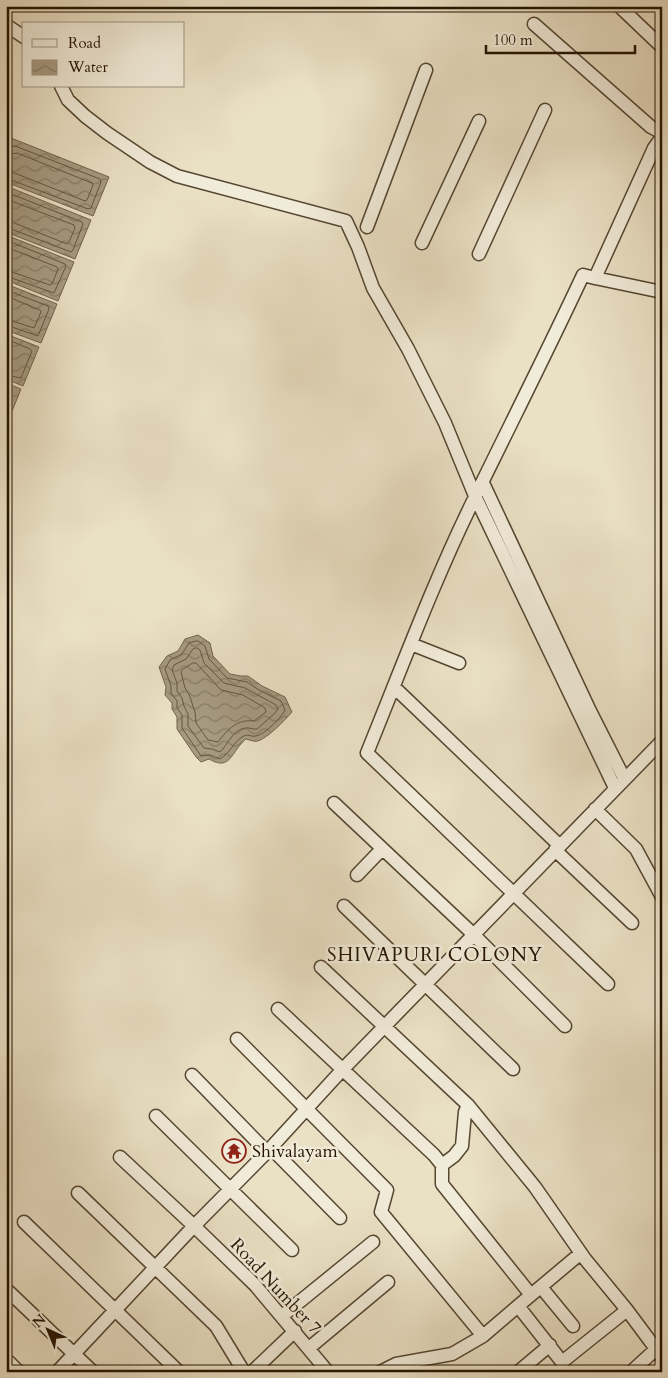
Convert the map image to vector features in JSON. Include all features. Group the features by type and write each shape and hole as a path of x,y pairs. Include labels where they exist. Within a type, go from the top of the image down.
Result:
{"street":[{"path":"619,6 662,47"},
{"path":"534,24 660,130 654,148 594,278"},
{"path":"6,25 22,36"},
{"path":"367,227 426,70"},
{"path":"62,88 68,100 84,116 106,133 150,162 177,176 346,221 373,288 408,349 445,423 475,496 624,778"},
{"path":"479,254 545,110"},
{"path":"422,243 480,121"},
{"path":"608,984 367,753 431,593 475,496 583,275 662,292"},
{"path":"483,483 615,788"},
{"path":"411,644 459,663"},
{"path":"394,687 632,923"},
{"path":"57,1372 384,1027 662,741"},
{"path":"334,803 474,934 565,1026"},
{"path":"595,808 636,849 662,897"},
{"path":"357,875 382,849"},
{"path":"344,906 513,1069"},
{"path":"322,967 468,1105 535,1187 581,1253 627,1310 658,1354 631,1372"},
{"path":"278,1009 434,1154 442,1165 442,1184 536,1291 573,1326"},
{"path":"237,1039 387,1190 381,1212 483,1336"},
{"path":"192,1075 340,1218"},
{"path":"442,1165 454,1156 462,1146 465,1112 468,1105"},
{"path":"156,1116 292,1250"},
{"name":"Road Number 7","path":"120,1157 255,1285 328,1372"},
{"path":"78,1193 216,1326 244,1372"},
{"path":"24,1222 179,1372"},
{"path":"282,1316 373,1242"},
{"path":"380,1372 396,1364 452,1354 483,1336 581,1253"},
{"path":"309,1348 388,1282"},
{"path":"6,1290 93,1372"},
{"path":"518,1306 562,1362 627,1310"},
{"path":"252,1372 295,1331"},
{"path":"518,1372 550,1345"},
{"path":"6,1359 20,1372"}],"water":[{"path":"11,138 109,177 93,216 6,182 6,149"},
{"path":"6,186 91,220 75,259 6,232"},
{"path":"6,235 74,262 58,301 6,280"},
{"path":"6,284 57,304 41,343 6,330"},
{"path":"6,334 39,347 23,386 6,379"},
{"path":"6,383 21,389 6,426"},
{"path":"198,635 210,643 213,656 230,674 248,676 262,686 285,697 292,712 262,739 255,741 246,739 226,762 222,763 209,759 201,762 177,729 177,717 172,709 172,703 165,695 166,687 159,667 167,656 178,651 185,639"}],"place":[{"name":"Shivalayam","path":"234,1151"}],"district":[{"name":"SHIVAPURI COLONY","path":"435,954"}]}
